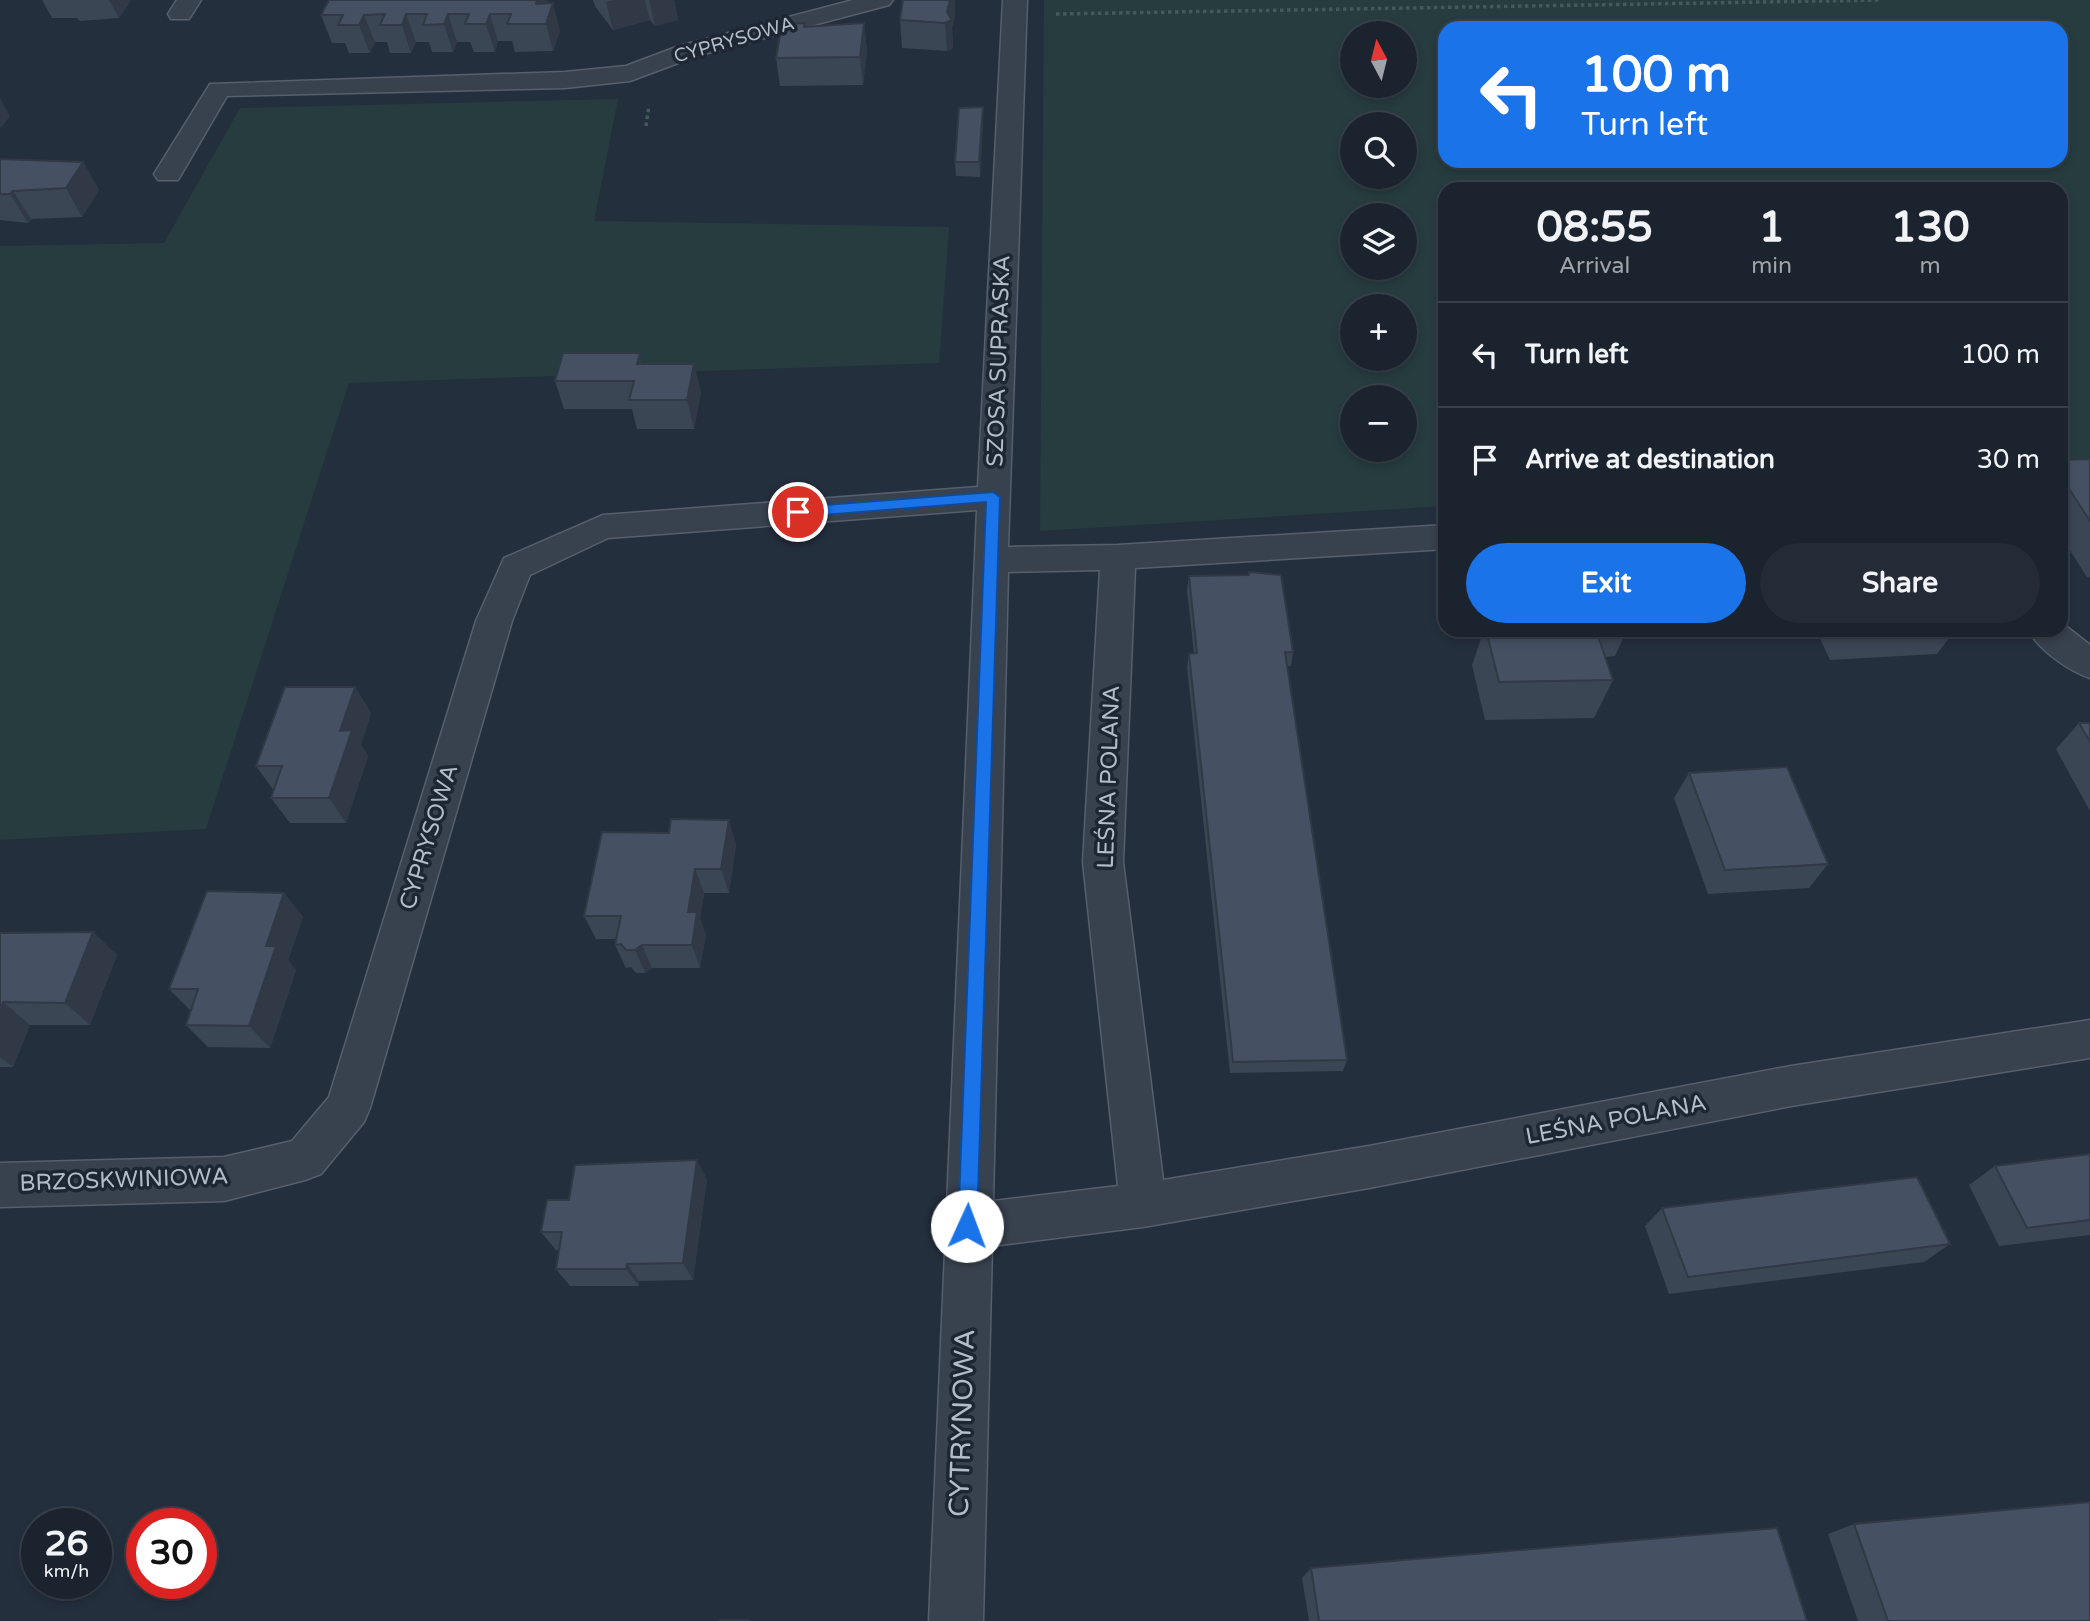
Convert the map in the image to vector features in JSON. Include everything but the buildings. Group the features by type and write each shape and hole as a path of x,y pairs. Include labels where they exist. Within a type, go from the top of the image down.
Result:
{"street":[{"name":"CYPRYSOWA","path":"168,174 219,89 565,80 629,73 688,51 881,0"},
{"name":"SZOSA SUPRASKA","path":"967,1226 993,497 1015,7"},
{"name":"CYPRYSOWA","path":"348,1108 494,621 516,567 603,527 993,497"},
{"path":"991,560 1118,557 1438,537"},
{"name":"LEŚNA POLANA","path":"1118,557 1103,862 1143,1205"},
{"path":"2055,637 2090,664"},
{"name":"LEŚNA POLANA","path":"967,1226 1143,1205 1369,1167 1791,1086 2090,1039"},
{"name":"BRZOSKWINIOWA","path":"0,1185 224,1179 305,1159 348,1108"},
{"name":"CYTRYNOWA","path":"956,1621 967,1226"}],"path":[{"path":"1015,7 1881,0"}],"green space":[{"path":"1044,0 2090,0 2090,468 2068,470 2068,182 1438,182 1438,506 1040,531"},
{"path":"618,99 594,221 949,227 939,363 349,383 206,829 0,840 0,246 164,243 240,108"}],"route":[{"path":"798,512 993,497 967,1226"}]}
